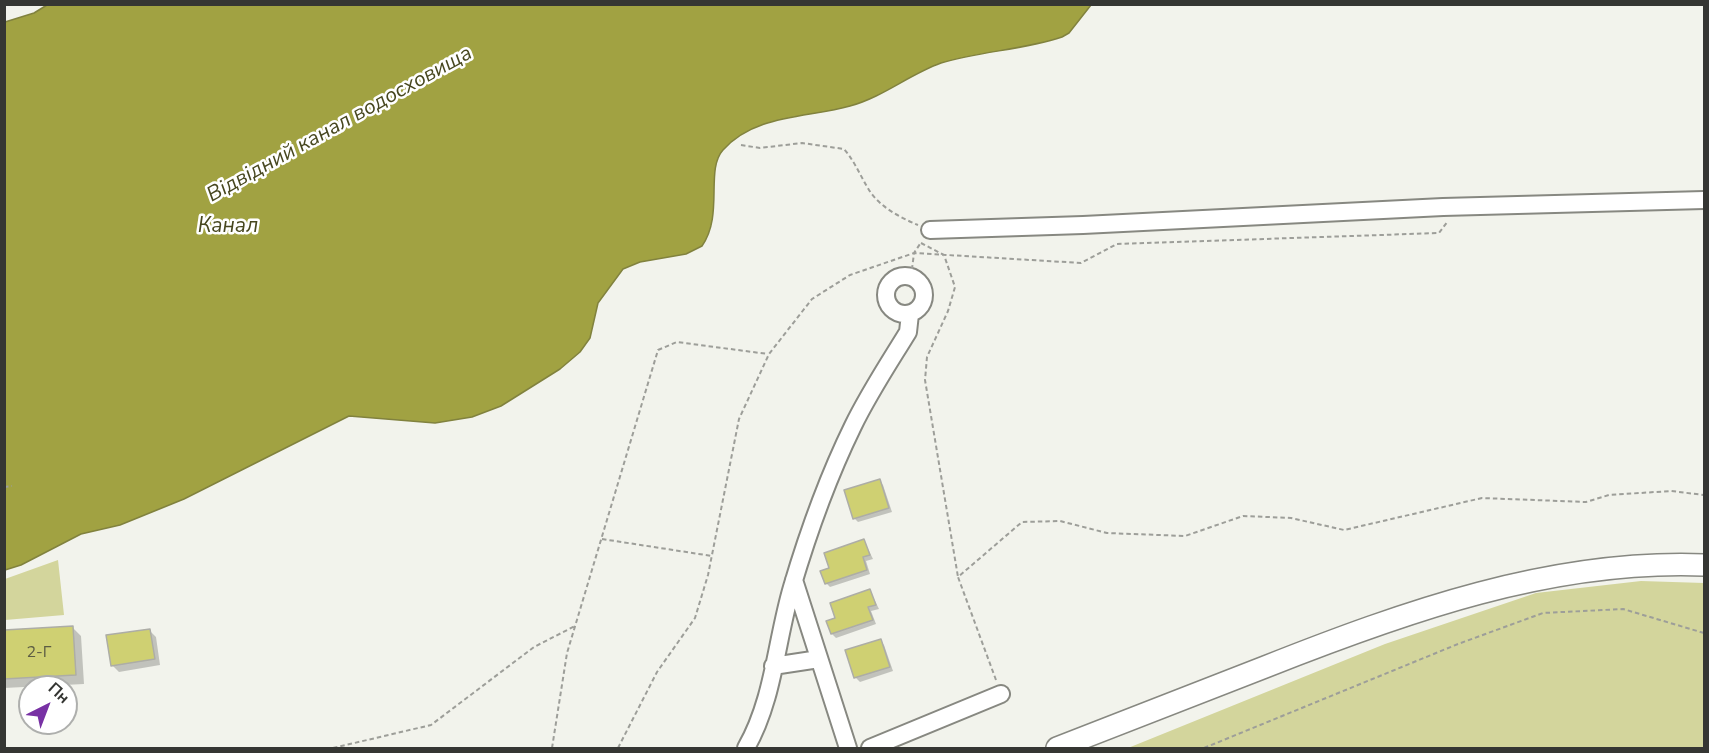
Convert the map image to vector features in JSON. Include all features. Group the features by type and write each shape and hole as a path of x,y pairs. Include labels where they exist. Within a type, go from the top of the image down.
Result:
{"main road":[{"path":"1057,748 1400,615 1527,581 1613,568 1674,564 1704,565"}],"lane":[{"path":"925,237 1083,225 1458,206 1704,200"},
{"path":"898,277 911,277 921,284 924,296 920,307 910,314 897,313 886,298 886,292 898,277"},
{"path":"746,748 767,700 794,580 824,492 853,426 908,332 910,314"},
{"path":"794,580 848,748"},
{"path":"773,666 819,659"},
{"path":"870,748 1001,694"}],"path":[{"path":"741,145 760,148 802,143 844,149 857,165 872,194 944,255 955,287 948,311 927,357 925,380 958,577 1001,694"},
{"path":"618,748 657,672 695,618 711,556 739,419 769,354 812,299 826,289 850,275 914,253 1082,263 1118,244 1439,233 1458,206"},
{"path":"911,277 914,253 925,237"},
{"path":"552,748 567,653 658,350 677,342 769,354"},
{"path":"4,487 12,486"},
{"path":"958,577 1022,522 1060,521 1107,533 1185,536 1243,516 1291,518 1344,530 1482,498 1586,501 1609,495 1671,491 1704,495"},
{"path":"601,539 711,556"},
{"path":"1204,748 1458,644 1544,613 1623,609 1704,633"},
{"path":"333,748 431,725 534,647 575,626"}],"green space":[{"path":"58,560 64,615 5,620 5,579"},
{"path":"1641,581 1704,583 1704,748 1128,748 1385,644 1536,593"}],"water":[{"name":"Канал","path":"47,5 1091,5 1069,33 1062,37 941,63 862,102 834,110 766,123 736,138 723,150 718,159 715,169 712,221 702,246 686,254 640,262 623,269 598,303 590,338 580,352 560,369 501,406 472,417 435,423 349,416 184,499 120,525 81,534 21,565 5,570 5,22 34,13"}],"building":[{"path":"880,479 889,508 853,519 844,490"},
{"path":"864,539 870,555 863,557 867,570 825,584 820,571 829,568 824,553"},
{"path":"870,589 876,605 868,607 873,620 831,634 826,621 835,618 830,603"},
{"path":"73,626 76,675 18,675 18,678 4,679 4,630"},
{"path":"150,629 155,659 111,666 106,635"},
{"path":"881,639 890,667 854,678 845,650"}],"water label":[{"name":"Відвідний канал водосховища","path":"340,125"}]}
